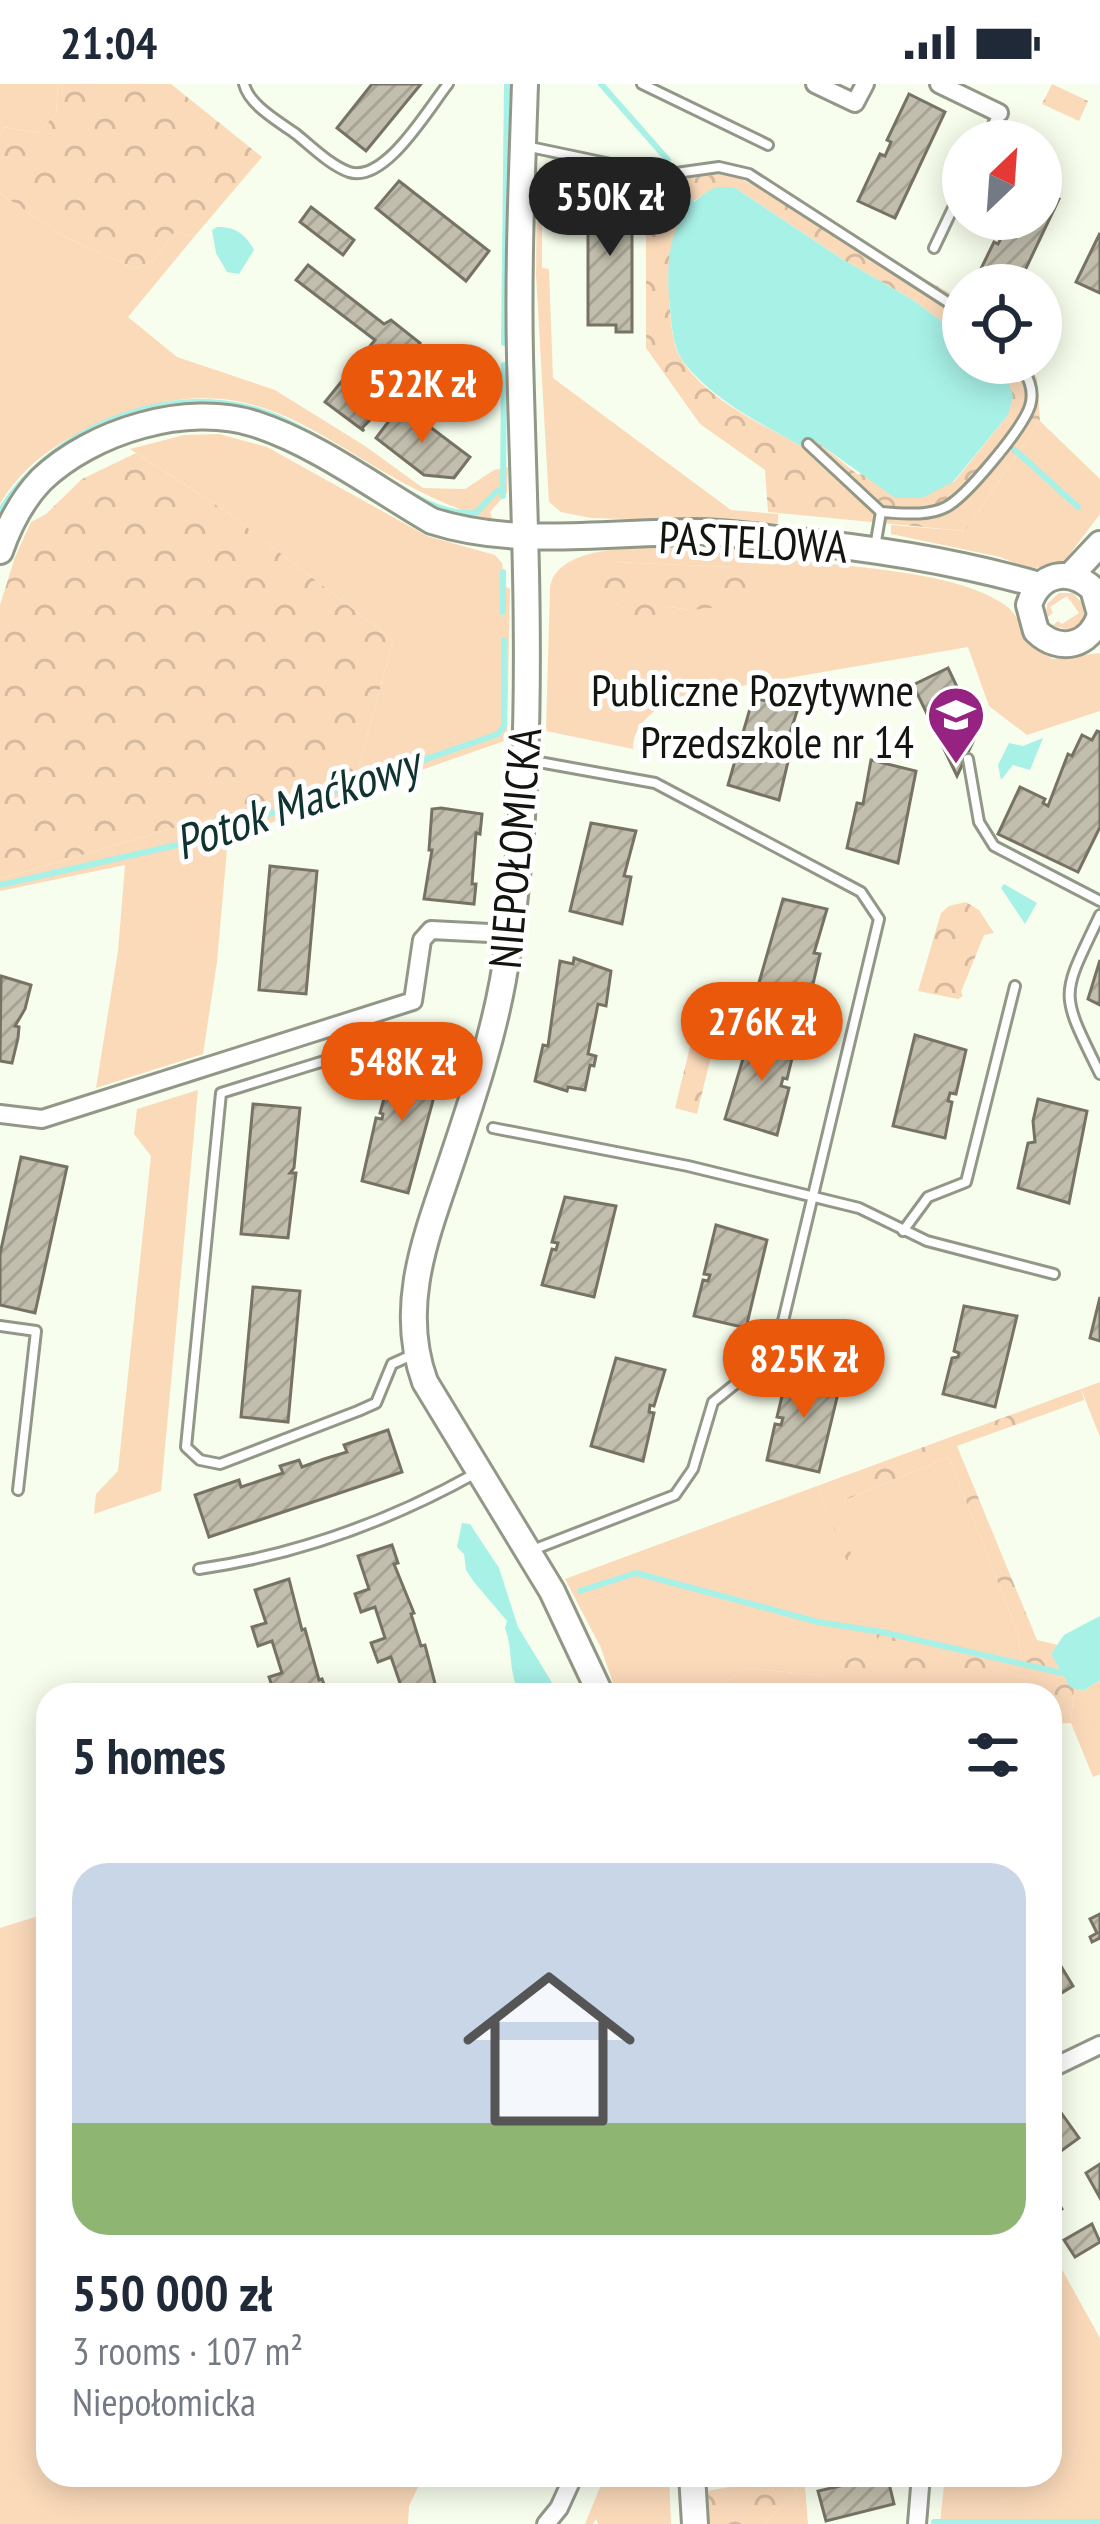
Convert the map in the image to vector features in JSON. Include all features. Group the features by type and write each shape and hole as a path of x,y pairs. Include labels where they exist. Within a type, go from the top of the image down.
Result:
{"main road":[{"name":"NIEPOŁOMICKA","path":"525,84 520,354 526,760 509,934 487,1055 416,1278 412,1328 425,1382 569,1622 596,1683"},
{"name":"PASTELOWA","path":"0,551 26,498 57,467 103,441 146,426 202,416 237,419 275,431 432,520 460,530 526,536 700,532 875,548 951,561 1034,595"},
{"path":"1100,549 1096,619 1066,646 1044,639 1031,623 1034,595 1059,574 1071,575 1100,549"},
{"path":"1071,575 1096,619"},
{"path":"692,2487 694,2524"}],"street":[{"path":"815,84 855,103 865,84"},
{"path":"949,86 999,112"},
{"path":"0,1114 42,1119 412,1001 422,940 431,930 509,934"},
{"path":"1062,2063 1100,2045"},
{"path":"546,2524 569,2487"},
{"path":"917,2524 920,2487"}],"lane":[{"path":"244,84 249,97 260,106 355,174 376,170 391,157 448,84"},
{"path":"642,84 768,146"},
{"path":"995,120 999,112"},
{"path":"523,146 649,172 719,167 749,174 942,298"},
{"path":"934,248 942,231"},
{"path":"808,444 881,512 941,509 966,490 1022,423 1030,406 1029,384"},
{"path":"875,548 881,512"},
{"path":"968,759 984,836 1011,857 1100,901"},
{"path":"526,760 655,782 861,892 879,919 782,1333 765,1360 712,1402 693,1469 675,1495 527,1552"},
{"path":"1100,915 1070,977 1067,995 1069,1010 1100,1074"},
{"path":"903,1232 928,1197 967,1182 1015,986"},
{"path":"415,1354 392,1364 376,1403 358,1411 220,1464 200,1460 187,1447 221,1093 411,1034 487,1055"},
{"path":"494,1128 688,1166 860,1208 903,1232 952,1249 1054,1274"},
{"path":"0,1326 36,1331 17,1490"},
{"path":"199,1569 259,1561 298,1549 421,1503 478,1473"}],"green space":[{"path":"0,84 58,84 56,114 37,133 5,127 0,134"},
{"path":"58,84 171,84 262,157 194,237 175,231 153,261 135,269 59,234 0,193 0,134 5,127 37,133 56,114"},
{"path":"1052,84 1088,101 1079,121 1042,104"},
{"path":"730,173 872,257 875,252 942,289 942,321 734,187 712,190 696,199 684,213 671,250 674,341 691,372 734,409 801,446 814,439 857,474 954,482 1008,415 1006,384 1037,384 1040,421 965,531 768,512 765,470 700,424 646,348 646,180"},
{"path":"542,175 542,268 549,269 553,378 731,510 778,514 778,523 591,518 561,512 549,502 536,275 537,176"},
{"path":"0,193 59,234 135,269 153,261 175,231 194,237 128,317 177,357 275,390 423,488 465,489 494,470 508,467 507,493 490,512 492,518 462,518 462,510 290,419 250,404 206,398 156,404 83,431 30,466 0,504"},
{"path":"1040,421 1100,479 1100,514 1063,563 1030,569 1000,557 891,534 891,525 965,531"},
{"path":"219,434 267,447 427,536 495,555 510,589 507,740 228,838 203,1054 96,1088 118,951 125,865 0,891 0,879 357,774 393,640 227,512 130,449 184,435"},
{"path":"136,453 227,512 393,640 357,774 0,879 0,605 15,557 31,522 82,479"},
{"path":"684,548 750,550 776,558 895,571 983,593 1012,611 1028,638 1053,659 1100,653 1100,711 1027,735 989,706 968,647 672,698 641,725 633,749 546,731 550,588 557,572 591,554","holes":["615,562 734,567 691,610 626,609 581,582"]},
{"path":"594,565 734,567 749,581 738,605 691,610 662,606 644,630 629,626 626,609 602,595 589,596 579,586"},
{"path":"1059,593 1073,593 1084,605 1084,619 1072,630 1052,626 1079,613 1067,596 1050,607 1053,613 1046,618 1047,604"},
{"path":"966,902 979,910 994,933 984,935 963,996 918,991 941,913"},
{"path":"691,1043 713,1048 697,1114 675,1108"},
{"path":"198,1090 161,1491 94,1514 96,1494 118,1471 151,1156 134,1134 137,1109"},
{"path":"1100,1382 1100,1437 1081,1389"},
{"path":"1081,1389 1084,1400 957,1446 1037,1640 1058,1645 1052,1654 1074,1688 1071,1723 1062,1723 1062,1683 724,1683 748,1668 824,1676 878,1640 817,1486","holes":["949,1457 1017,1631 1023,1665 882,1632 839,1523 845,1500"]},
{"path":"949,1457 1017,1631 1023,1665 882,1632 838,1523 845,1500"},
{"path":"817,1486 879,1640 824,1676 748,1668 724,1683 613,1683 601,1648 565,1579"},
{"path":"1100,1680 1100,1774 1093,1777 1071,1723 1074,1688 1083,1691"},
{"path":"36,1917 36,2487 418,2487 409,2506 408,2524 0,2524 0,1928"},
{"path":"1062,2270 1100,2338 1100,2524 940,2524 944,2487 1062,2487"},
{"path":"600,2487 669,2487 671,2524 598,2524 596,2519 585,2524"},
{"path":"798,2487 805,2487 808,2524 763,2524"},
{"path":"798,2487 763,2524 707,2524 706,2491"}],"water":[{"path":"716,187 734,187 942,321 942,384 1009,384 1013,396 1008,415 953,482 922,498 895,498 814,440 801,446 737,409 694,374 675,341 670,254 679,223 700,197"},
{"path":"212,230 239,232 254,250 239,274 227,272 216,253"},
{"path":"1043,738 1030,770 1013,765 1001,780 998,765 1009,743 1023,746"},
{"path":"1004,884 1037,903 1025,924 1001,888"},
{"path":"462,1523 470,1524 499,1568 518,1627 552,1683 516,1683 507,1621 474,1582 457,1547"},
{"path":"1100,1616 1100,1680 1083,1691 1070,1687 1051,1654 1064,1635"}],"building":[{"path":"372,84 421,84 366,151 337,128"},
{"path":"909,94 945,112 895,218 858,201 880,154 885,156 891,142 887,140"},
{"path":"399,181 489,251 466,281 376,208"},
{"path":"588,190 632,190 632,332 616,332 616,325 588,325"},
{"path":"311,207 354,240 343,255 300,222"},
{"path":"1100,233 1100,293 1076,282"},
{"path":"1000,240 1039,240 1028,264 983,264 994,242"},
{"path":"308,265 384,324 391,320 420,343 374,403 382,408 364,431 325,402 375,340 296,280"},
{"path":"401,405 470,457 454,478 424,475 376,438"},
{"path":"948,668 978,731 957,776 913,685"},
{"path":"753,698 798,708 784,752 790,753 779,800 728,785"},
{"path":"1097,731 1100,827 1078,872 998,834 1020,787 1045,799 1048,806 1068,754 1072,756 1082,735 1092,740"},
{"path":"871,760 916,771 898,863 847,848 857,803 863,804"},
{"path":"432,809 482,814 480,834 476,833 474,904 424,899 432,850"},
{"path":"591,823 636,831 624,876 631,877 622,924 570,911"},
{"path":"270,866 317,871 306,994 259,990"},
{"path":"783,899 827,909 814,953 820,954 809,1001 758,986"},
{"path":"574,958 611,971 606,1006 598,1004 588,1054 596,1056 594,1066 590,1065 585,1090 568,1087 567,1091 535,1081 543,1045 548,1046 560,961 573,964"},
{"path":"1100,960 1100,1005 1088,999"},
{"path":"1,976 31,985 15,1026 19,1027 12,1063 0,1061"},
{"path":"751,1032 796,1042 781,1086 789,1088 777,1135 725,1119"},
{"path":"915,1035 966,1050 956,1094 950,1093 948,1101 952,1102 945,1138 893,1126"},
{"path":"396,1055 442,1067 408,1193 362,1181"},
{"path":"1038,1099 1087,1111 1069,1203 1018,1188 1028,1143 1035,1142"},
{"path":"253,1104 300,1108 290,1173 296,1173 288,1238 241,1234"},
{"path":"21,1157 67,1167 35,1313 0,1305 0,1254"},
{"path":"565,1197 616,1206 594,1297 542,1285 558,1243 552,1242"},
{"path":"716,1225 767,1240 746,1328 694,1316 703,1280 708,1281 710,1275 704,1274"},
{"path":"253,1287 300,1291 288,1422 241,1417"},
{"path":"1100,1297 1100,1341 1090,1338"},
{"path":"964,1306 1017,1316 995,1407 943,1394 952,1358 959,1353 954,1351"},
{"path":"616,1358 665,1370 654,1406 650,1405 649,1412 654,1413 643,1461 591,1446"},
{"path":"788,1371 841,1381 819,1472 767,1460 775,1424 781,1425 783,1418 777,1417"},
{"path":"388,1430 402,1472 209,1537 195,1495 239,1480 241,1487 283,1473 280,1466 299,1460 302,1467 347,1452 344,1445"},
{"path":"392,1545 398,1563 394,1564 435,1683 400,1683 391,1657 378,1662 371,1643 385,1638 375,1607 361,1612 355,1594 369,1589 358,1556"},
{"path":"289,1579 302,1630 324,1683 271,1683 269,1677 282,1673 272,1641 258,1646 252,1627 266,1623 255,1590"},
{"path":"1100,1914 1100,1938 1092,1942 1090,1937 1097,1933 1090,1919"},
{"path":"1062,1968 1073,1986 1062,1993"},
{"path":"1062,2114 1079,2138 1062,2150"},
{"path":"1100,2164 1100,2198 1086,2173"},
{"path":"1092,2224 1100,2242 1075,2257 1064,2240"},
{"path":"890,2487 894,2504 826,2521 818,2491"}],"waterway":[{"name":"Potok Maćkowy","path":"504,343 507,84"},
{"name":"Potok Maćkowy","path":"601,84 668,160"},
{"name":"Potok Maćkowy","path":"681,187 691,203"},
{"name":"Potok Maćkowy","path":"503,496 504,365"},
{"path":"0,511 21,483 75,438 140,410 175,403 245,407 323,441"},
{"name":"Potok Maćkowy","path":"1015,450 1078,507"},
{"path":"355,460 413,496 460,513 476,513 497,491 503,491"},
{"name":"Potok Maćkowy","path":"503,572 503,612"},
{"name":"Potok Maćkowy","path":"0,885 186,843 498,734 504,726 504,640"},
{"path":"580,1591 636,1573 818,1622 1062,1673"},
{"path":"934,2522 1100,2522"}],"place":[{"name":"Publiczne Pozytywne Przedszkole nr 14","path":"956,766"}]}
